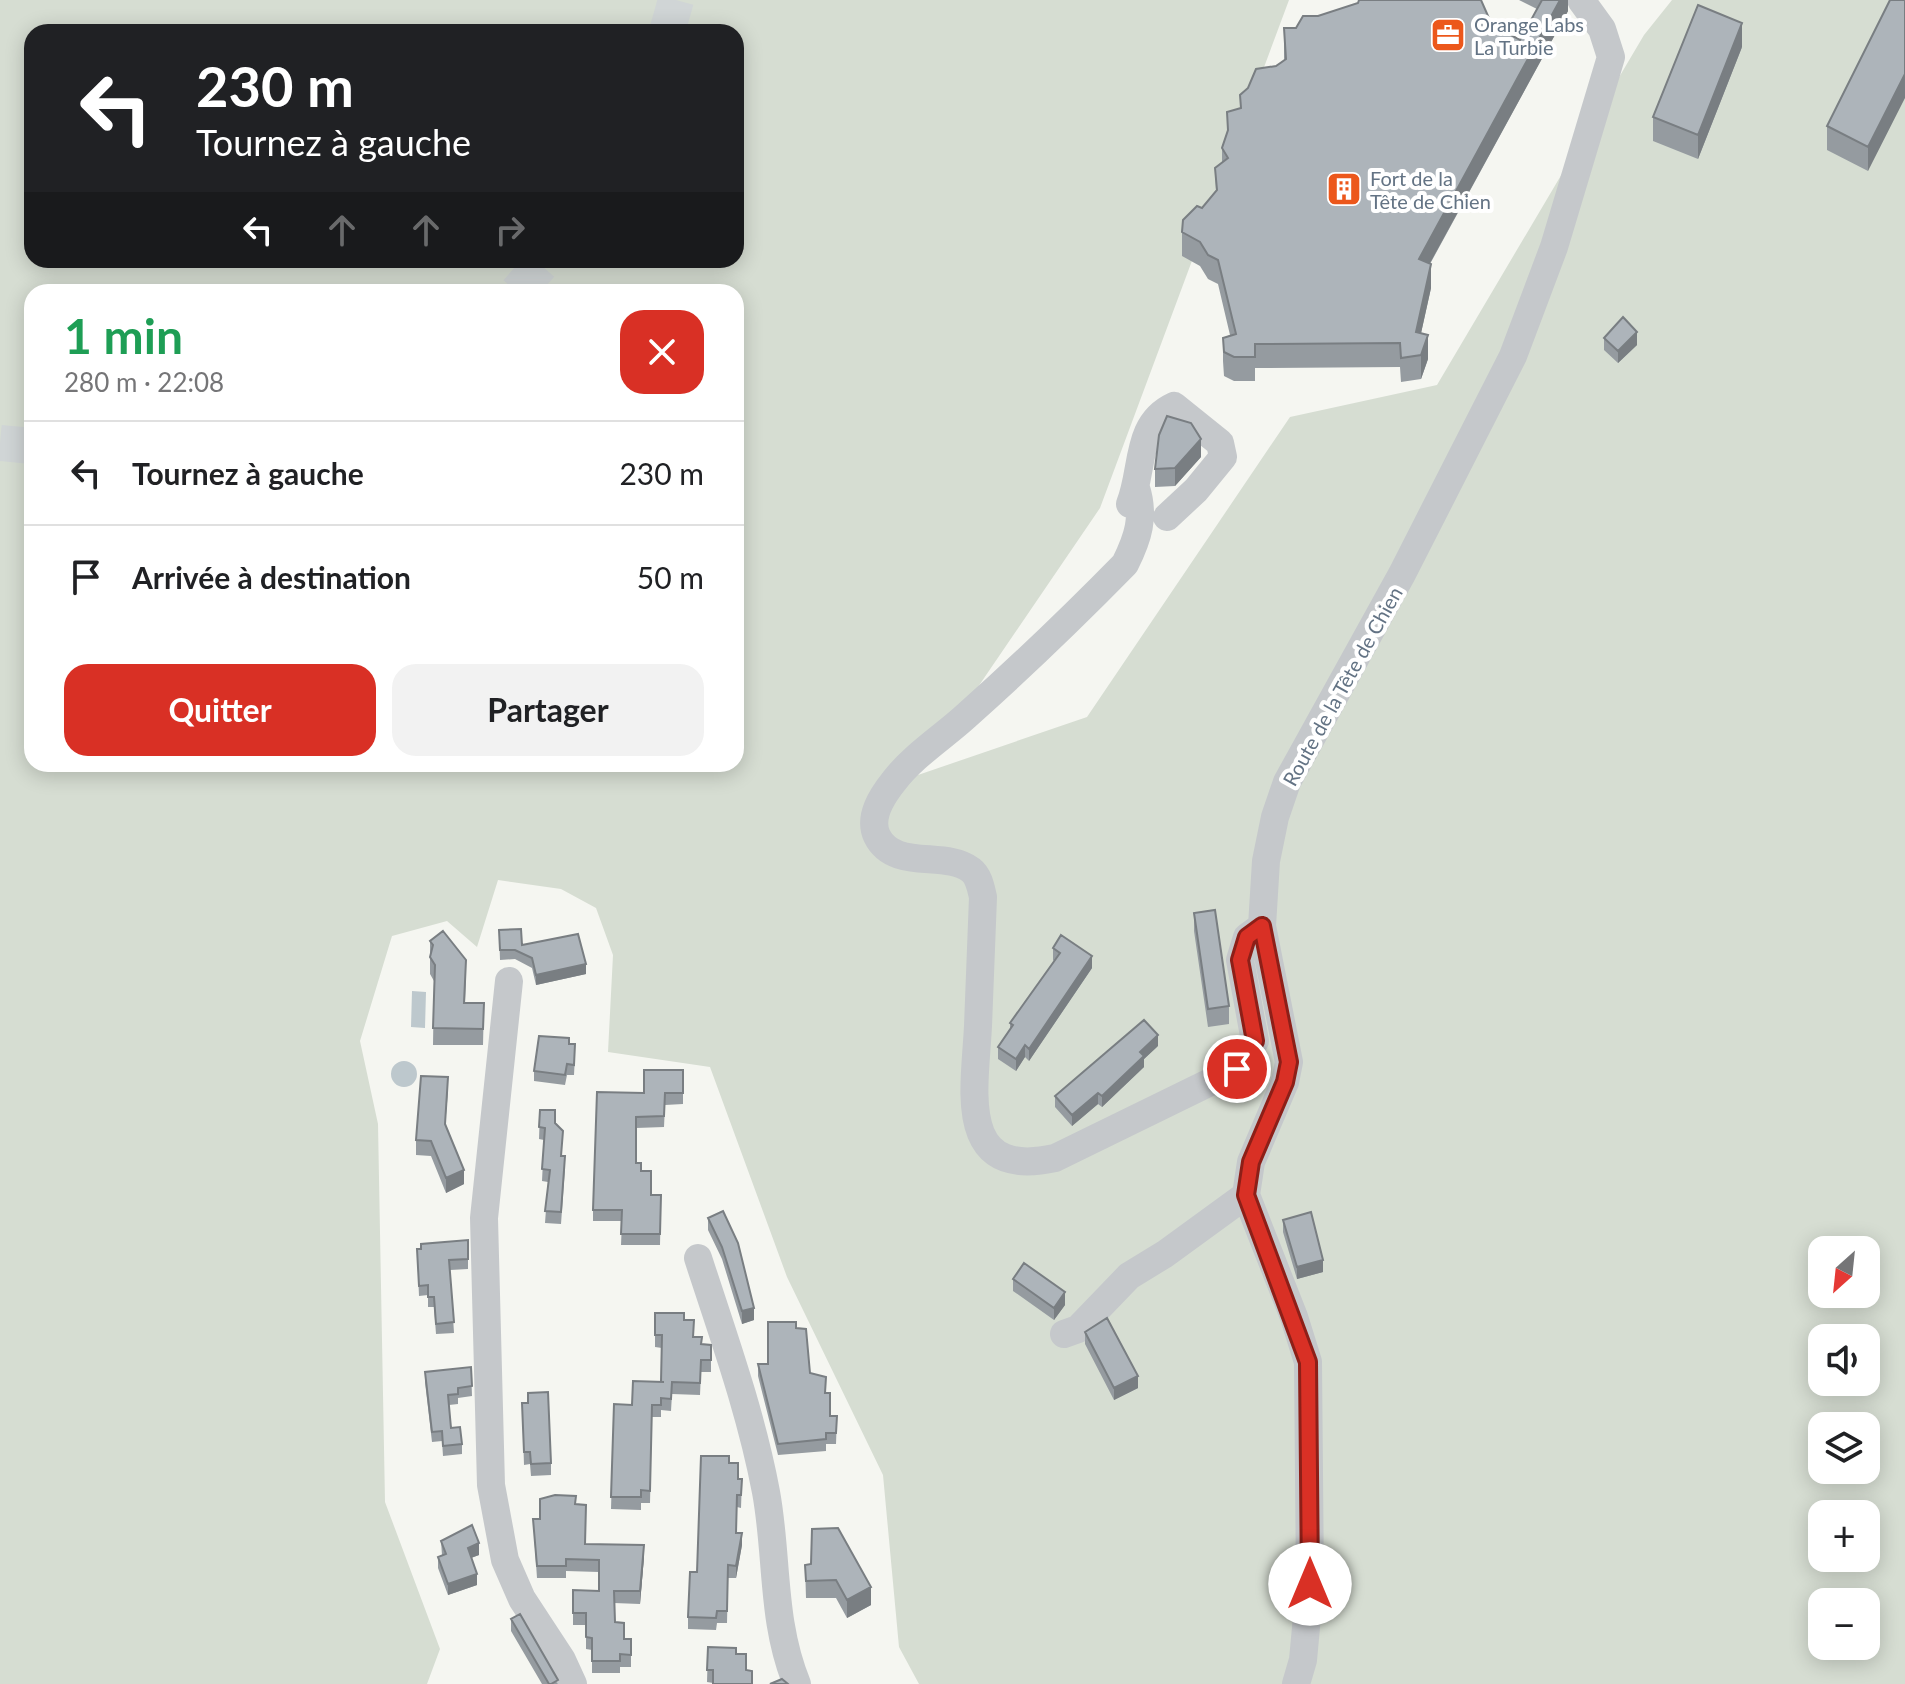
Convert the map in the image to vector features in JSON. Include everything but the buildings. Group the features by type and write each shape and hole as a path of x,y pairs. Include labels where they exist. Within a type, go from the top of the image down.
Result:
{"street":[{"name":"Route de la Tête de Chien","path":"1246,1195 1251,1162 1285,1082 1289,1062 1262,926 1266,861 1287,782 1402,574 1513,356 1554,247 1611,57 1602,29 1581,0"},
{"path":"1167,517 1196,490 1223,457 1220,443 1174,406 1158,413 1142,445 1136,488 1142,506 1138,538 1125,564 980,704 909,764 878,806 873,823 878,838 890,850 909,858 949,862 972,870 979,882 983,897 972,1107 990,1146 1007,1160 1027,1165 1055,1158 1237,1069 1255,1041 1240,960 1247,937 1262,926"},
{"path":"509,981 484,1218 491,1485 505,1560 522,1599 562,1660 573,1684"},
{"path":"1064,1334 1078,1329 1129,1276 1165,1254 1246,1195 1308,1362 1310,1584 1308,1627 1296,1684"},
{"path":"698,1258 755,1433 767,1498 776,1612 797,1684"}],"shaded area":[{"path":"0,0 1289,0 1100,508 918,775 1087,717 1290,417 1437,385 1644,35 1672,0 1905,0 1905,1684 919,1684 899,1647 883,1475 787,1277 710,1067 608,1052 613,955 596,908 561,889 498,880 477,947 447,921 392,936 360,1041 378,1124 385,1502 440,1649 427,1684 0,1684"},
{"path":"412,991 426,992 425,1028 411,1027"},
{"path":"404,1061 413,1065 417,1074 413,1083 404,1087 395,1083 391,1074 395,1065"}],"tunnel":[{"path":"669,24 676,0"},
{"path":"524,284 538,268"},
{"path":"0,443 24,445"}],"place":[{"name":"Orange Labs La Turbie","path":"1448,35"},
{"name":"Fort de la Tête de Chien","path":"1344,189"}],"route":[{"path":"1237,1069 1247,1058 1255,1041 1240,960 1247,937 1262,926 1289,1062 1285,1082 1251,1162 1246,1195 1260,1238 1294,1317 1308,1362 1310,1584"}]}
